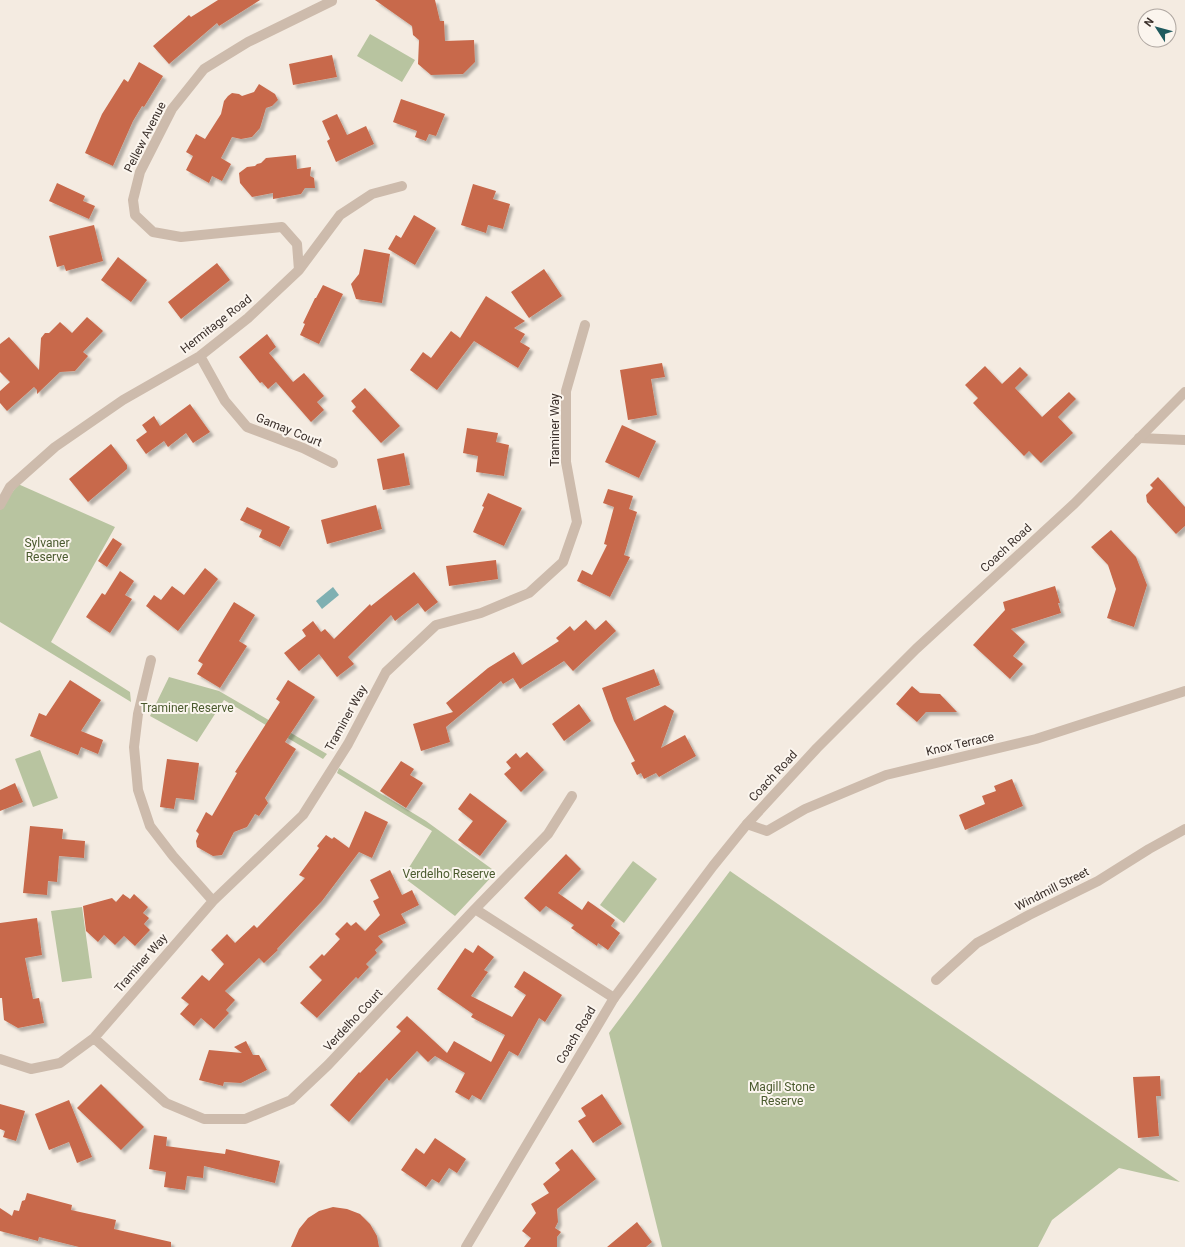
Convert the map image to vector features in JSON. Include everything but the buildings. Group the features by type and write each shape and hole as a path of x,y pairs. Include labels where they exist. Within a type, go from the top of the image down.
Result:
{"street":[{"name":"Pellew Avenue","path":"299,270 297,244 282,227 181,237 153,232 135,215 133,200 140,172 172,109 204,69 248,42 332,0"},
{"name":"Hermitage Road","path":"0,505 10,487 55,447 123,400 200,356 248,318 299,270 340,215 372,194 402,186"},
{"name":"Traminer Way","path":"0,1059 31,1069 60,1063 94,1038 212,900 303,815 348,744 386,672 436,625 481,613 529,593 563,562 576,522 566,462 566,391 585,325"},
{"name":"Gamay Court","path":"200,356 226,401 247,427 303,448 333,463"},
{"name":"Coach Road","path":"466,1247 614,998 747,824 817,748 916,649 1074,504 1185,392"},
{"path":"1139,438 1185,440"},
{"path":"151,660 137,720 134,747 138,790 150,826 173,856 212,900"},
{"name":"Knox Terrace","path":"747,824 767,831 805,810 886,775 1036,739 1185,691"},
{"name":"Verdelho Court","path":"94,1038 166,1103 204,1119 245,1119 291,1100 328,1065 475,908 548,834 572,796"},
{"name":"Windmill Street","path":"936,980 977,944 1029,915 1098,881 1185,829"},
{"path":"475,908 614,998"}],"green space":[{"path":"370,34 415,60 402,82 357,56"},
{"name":"Sylvaner Reserve","path":"18,484 115,527 51,642 130,692 131,702 0,622 0,510"},
{"name":"Traminer Reserve","path":"169,677 219,691 327,754 323,759 224,700 197,742 150,716"},
{"path":"40,750 58,798 33,807 15,759"},
{"name":"Verdelho Reserve","path":"339,768 426,821 496,872 455,916 403,877 432,831 337,773"},
{"path":"633,861 657,879 624,923 600,905"},
{"name":"Magill Stone Reserve","path":"730,871 1180,1182 1119,1168 1052,1220 1038,1247 662,1247 609,1033"},
{"path":"82,907 92,978 62,982 51,911"}],"water":[{"path":"333,587 339,595 322,609 316,601"}]}
